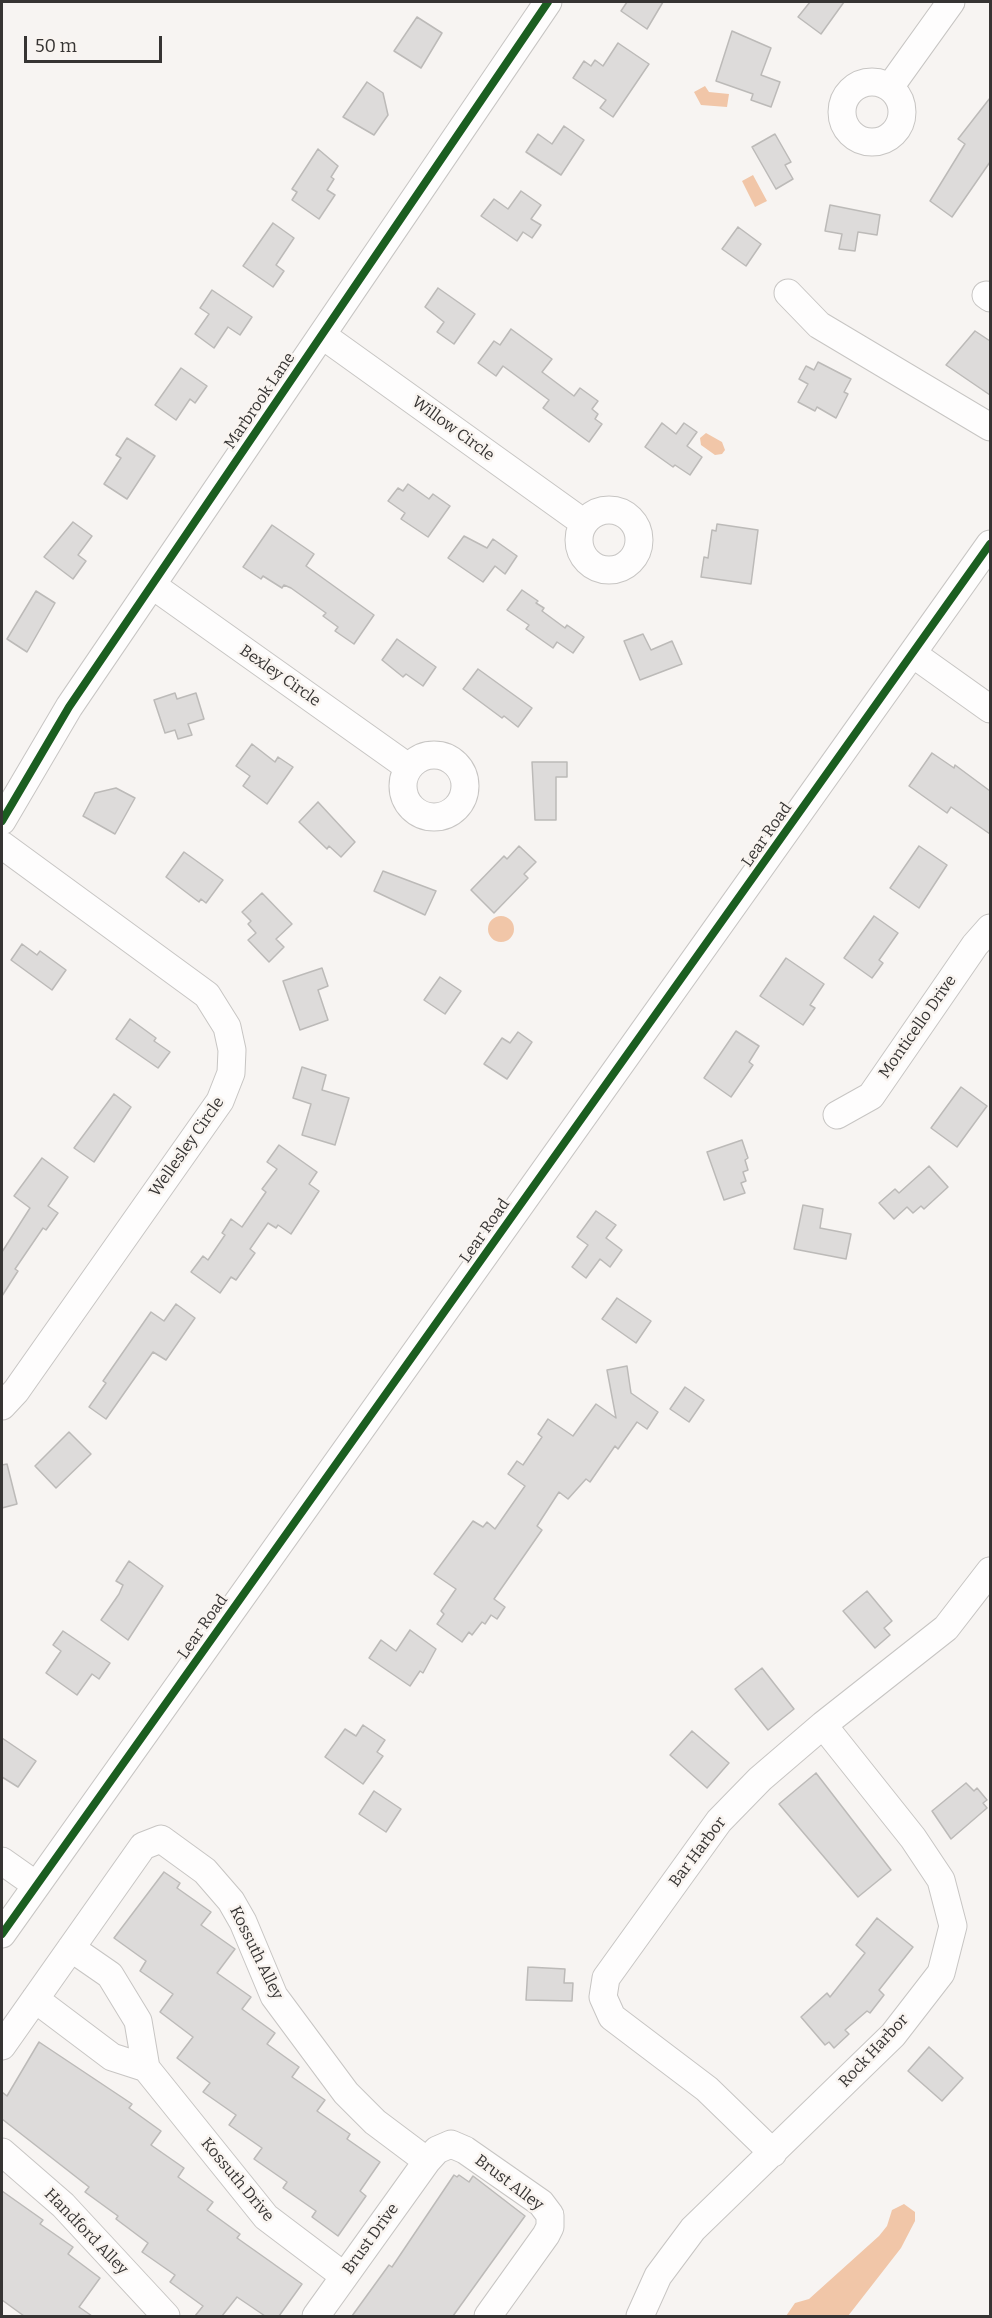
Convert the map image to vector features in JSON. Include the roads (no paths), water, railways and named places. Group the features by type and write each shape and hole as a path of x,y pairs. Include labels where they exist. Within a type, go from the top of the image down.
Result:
{"street":[{"name":"Marbrook Lane","path":"2,821 69,707 548,2"},
{"path":"890,87 951,2"},
{"path":"788,293 819,325 990,427"},
{"name":"Willow Circle","path":"322,334 584,523"},
{"name":"Lear Road","path":"2,1934 990,544"},
{"name":"Bexley Circle","path":"152,585 408,767"},
{"path":"912,654 990,709"},
{"name":"Wellesley Circle","path":"2,845 207,995 227,1027 232,1050 231,1072 220,1101 16,1391 2,1406"},
{"name":"Monticello Drive","path":"837,1115 871,1096 975,945 990,928"},
{"name":"Bar Harbor","path":"773,2153 707,2090 612,2017 603,1997 606,1978 719,1821 760,1779 823,1725 946,1628 990,1571"},
{"name":"Rock Harbor","path":"640,2316 658,2276 693,2229 893,2035 941,1973 953,1926 941,1880 913,1838 823,1725"},
{"name":"Kossuth Alley","path":"2,2046 143,1845 161,1839 171,1844 205,1871 231,1901 243,1922 274,1996 346,2093 375,2122 427,2161"},
{"path":"2,1860 36,1885"},
{"name":"Kossuth Drive","path":"71,1948 110,1975 138,2021 146,2068 258,2209 282,2232 344,2276"},
{"path":"34,1999 112,2057 146,2068"},
{"name":"Brust Alley","path":"427,2161 444,2146 458,2146 541,2203 550,2215 550,2227 546,2235 488,2316"},
{"name":"Handford Alley","path":"2,2152 79,2220 166,2316"},
{"name":"Brust Drive","path":"316,2316 427,2161"}]}
